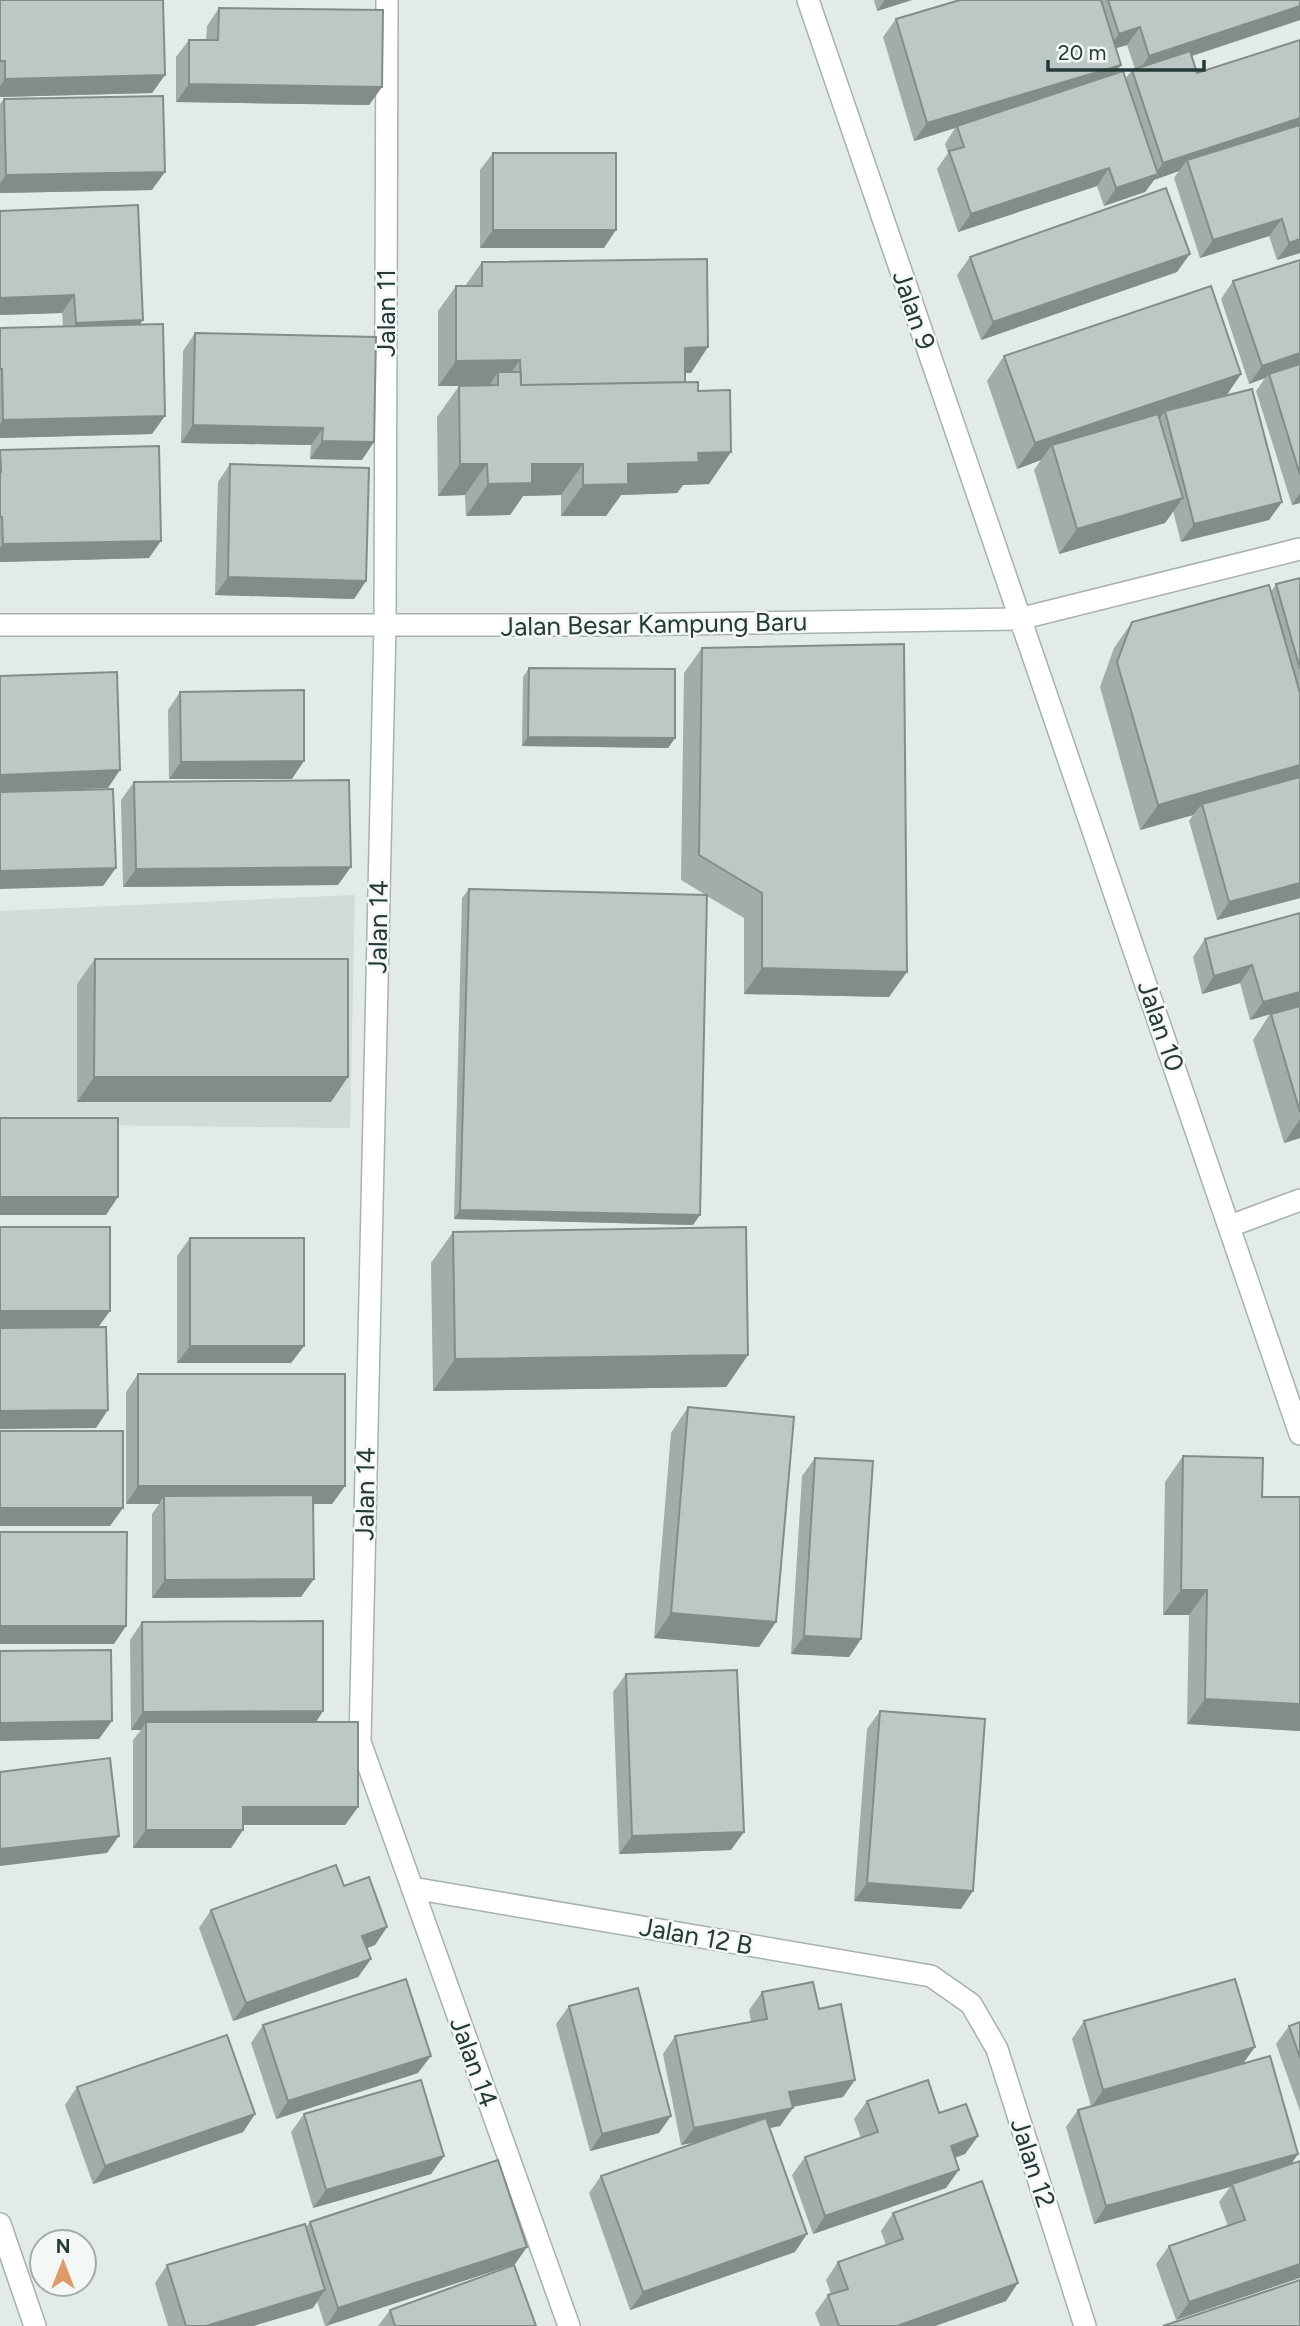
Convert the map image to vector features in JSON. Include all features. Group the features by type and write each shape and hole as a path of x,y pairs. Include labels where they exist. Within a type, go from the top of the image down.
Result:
{"street":[{"name":"Jalan 11","path":"385,625 387,0"},
{"name":"Jalan 9","path":"808,0 1019,619"},
{"name":"Jalan Besar Kampung Baru","path":"0,625 385,625 1019,619 1300,549"},
{"name":"Jalan 10","path":"1019,619 1300,1434"},
{"name":"Jalan 14","path":"385,625 360,1742 569,2326"},
{"path":"1230,1226 1300,1200"},
{"name":"Jalan 12 B","path":"412,1888 931,1976 971,2004"},
{"name":"Jalan 12","path":"971,2004 997,2049 1085,2326"},
{"path":"0,2224 35,2326"}],"shaded area":[{"path":"355,895 350,1128 0,1124 0,911"}],"building":[{"path":"0,0 163,0 165,75 5,79 5,61 0,61"},
{"path":"960,0 1101,0 1121,65 927,123 896,19"},
{"path":"1108,0 1300,0 1300,6 1149,56 1140,27 1119,34"},
{"path":"219,8 383,10 382,87 189,84 189,40 218,40"},
{"path":"1300,40 1300,118 1163,163 1132,70 1190,51 1197,73"},
{"path":"1123,71 1158,174 1116,188 1109,168 971,214 949,151 964,147 957,126"},
{"path":"163,96 165,172 6,175 4,99"},
{"path":"1300,125 1300,239 1289,243 1282,219 1213,240 1187,160"},
{"path":"493,153 616,153 616,230 493,230"},
{"path":"1166,188 1190,254 993,322 970,257"},
{"path":"138,205 143,320 76,323 74,295 0,298 0,211"},
{"path":"707,259 708,347 685,348 685,382 521,385 520,360 456,361 456,286 482,286 482,262"},
{"path":"1300,260 1300,353 1262,366 1233,281"},
{"path":"1211,286 1241,374 1035,443 1004,356"},
{"path":"163,324 165,416 3,420 0,328"},
{"path":"195,333 376,337 374,442 322,441 323,428 193,425"},
{"path":"1300,364 1300,475 1269,374"},
{"path":"498,372 521,372 521,385 698,382 698,391 730,390 731,452 698,453 699,462 628,464 628,484 583,485 583,464 532,464 532,483 488,484 487,464 460,464 459,386 498,385"},
{"path":"1252,389 1282,502 1194,524 1165,411"},
{"path":"1158,414 1183,498 1077,529 1052,445"},
{"path":"159,446 161,541 3,544 0,517 0,450"},
{"path":"230,464 369,468 366,581 228,577"},
{"path":"1300,578 1300,669 1276,584"},
{"path":"1269,585 1300,693 1300,765 1158,805 1117,662 1132,622"},
{"path":"904,644 907,972 762,968 762,893 699,855 702,648"},
{"path":"529,668 675,669 675,738 528,737"},
{"path":"117,672 120,770 0,775 0,676"},
{"path":"304,690 304,761 181,762 180,692"},
{"path":"1300,777 1300,883 1229,902 1202,804"},
{"path":"349,780 351,867 136,869 134,782"},
{"path":"113,789 116,868 0,871 0,792"},
{"path":"469,889 707,895 700,1215 460,1210"},
{"path":"1300,913 1300,992 1263,1002 1252,965 1214,976 1205,939"},
{"path":"95,959 348,959 348,1077 94,1077"},
{"path":"1300,1006 1300,1112 1271,1014"},
{"path":"0,1118 118,1118 118,1197 0,1197"},
{"path":"0,1227 110,1227 110,1311 0,1311"},
{"path":"746,1227 748,1355 455,1359 453,1232"},
{"path":"190,1238 304,1238 304,1346 190,1346"},
{"path":"106,1327 108,1410 0,1411 0,1328"},
{"path":"138,1374 345,1374 345,1486 138,1486"},
{"path":"688,1407 794,1417 776,1622 671,1613"},
{"path":"0,1431 123,1431 123,1508 0,1508"},
{"path":"1183,1456 1263,1458 1262,1497 1300,1497 1300,1704 1205,1699 1207,1590 1181,1590"},
{"path":"815,1458 873,1461 861,1639 804,1636"},
{"path":"313,1495 314,1579 165,1580 164,1496"},
{"path":"0,1532 127,1532 126,1626 0,1626"},
{"path":"323,1621 323,1711 143,1712 142,1622"},
{"path":"111,1650 112,1721 0,1723 0,1651"},
{"path":"737,1670 744,1832 632,1836 626,1674"},
{"path":"880,1711 985,1719 973,1891 867,1883"},
{"path":"146,1722 358,1722 358,1807 243,1807 243,1830 146,1830"},
{"path":"110,1758 119,1836 0,1849 0,1772"},
{"path":"336,1865 344,1886 369,1877 387,1927 362,1936 371,1959 246,2003 211,1910"},
{"path":"406,1979 431,2056 288,2101 263,2025"},
{"path":"1235,1979 1255,2047 1103,2090 1084,2021"},
{"path":"813,1982 819,2009 841,2004 855,2080 789,2092 793,2108 694,2128 675,2036 767,2019 762,1992"},
{"path":"638,1988 671,2116 602,2134 569,2006"},
{"path":"1300,2022 1300,2058 1289,2026"},
{"path":"227,2035 255,2114 105,2166 77,2087"},
{"path":"1270,2056 1298,2154 1106,2206 1078,2110"},
{"path":"421,2080 444,2156 326,2190 304,2114"},
{"path":"928,2080 939,2113 966,2104 978,2136 951,2146 959,2170 825,2216 805,2157 878,2132 867,2101"},
{"path":"766,2118 807,2234 643,2292 601,2176"},
{"path":"498,2160 527,2247 338,2308 310,2222"},
{"path":"1300,2161 1300,2264 1189,2302 1169,2246 1245,2220 1232,2184"},
{"path":"982,2181 1018,2283 897,2326 839,2326 828,2295 848,2289 838,2262 903,2239 893,2213"},
{"path":"305,2224 325,2290 206,2326 186,2326 167,2265"},
{"path":"514,2265 536,2326 395,2326 390,2310"},
{"path":"1300,2280 1300,2326 1163,2326"}]}
